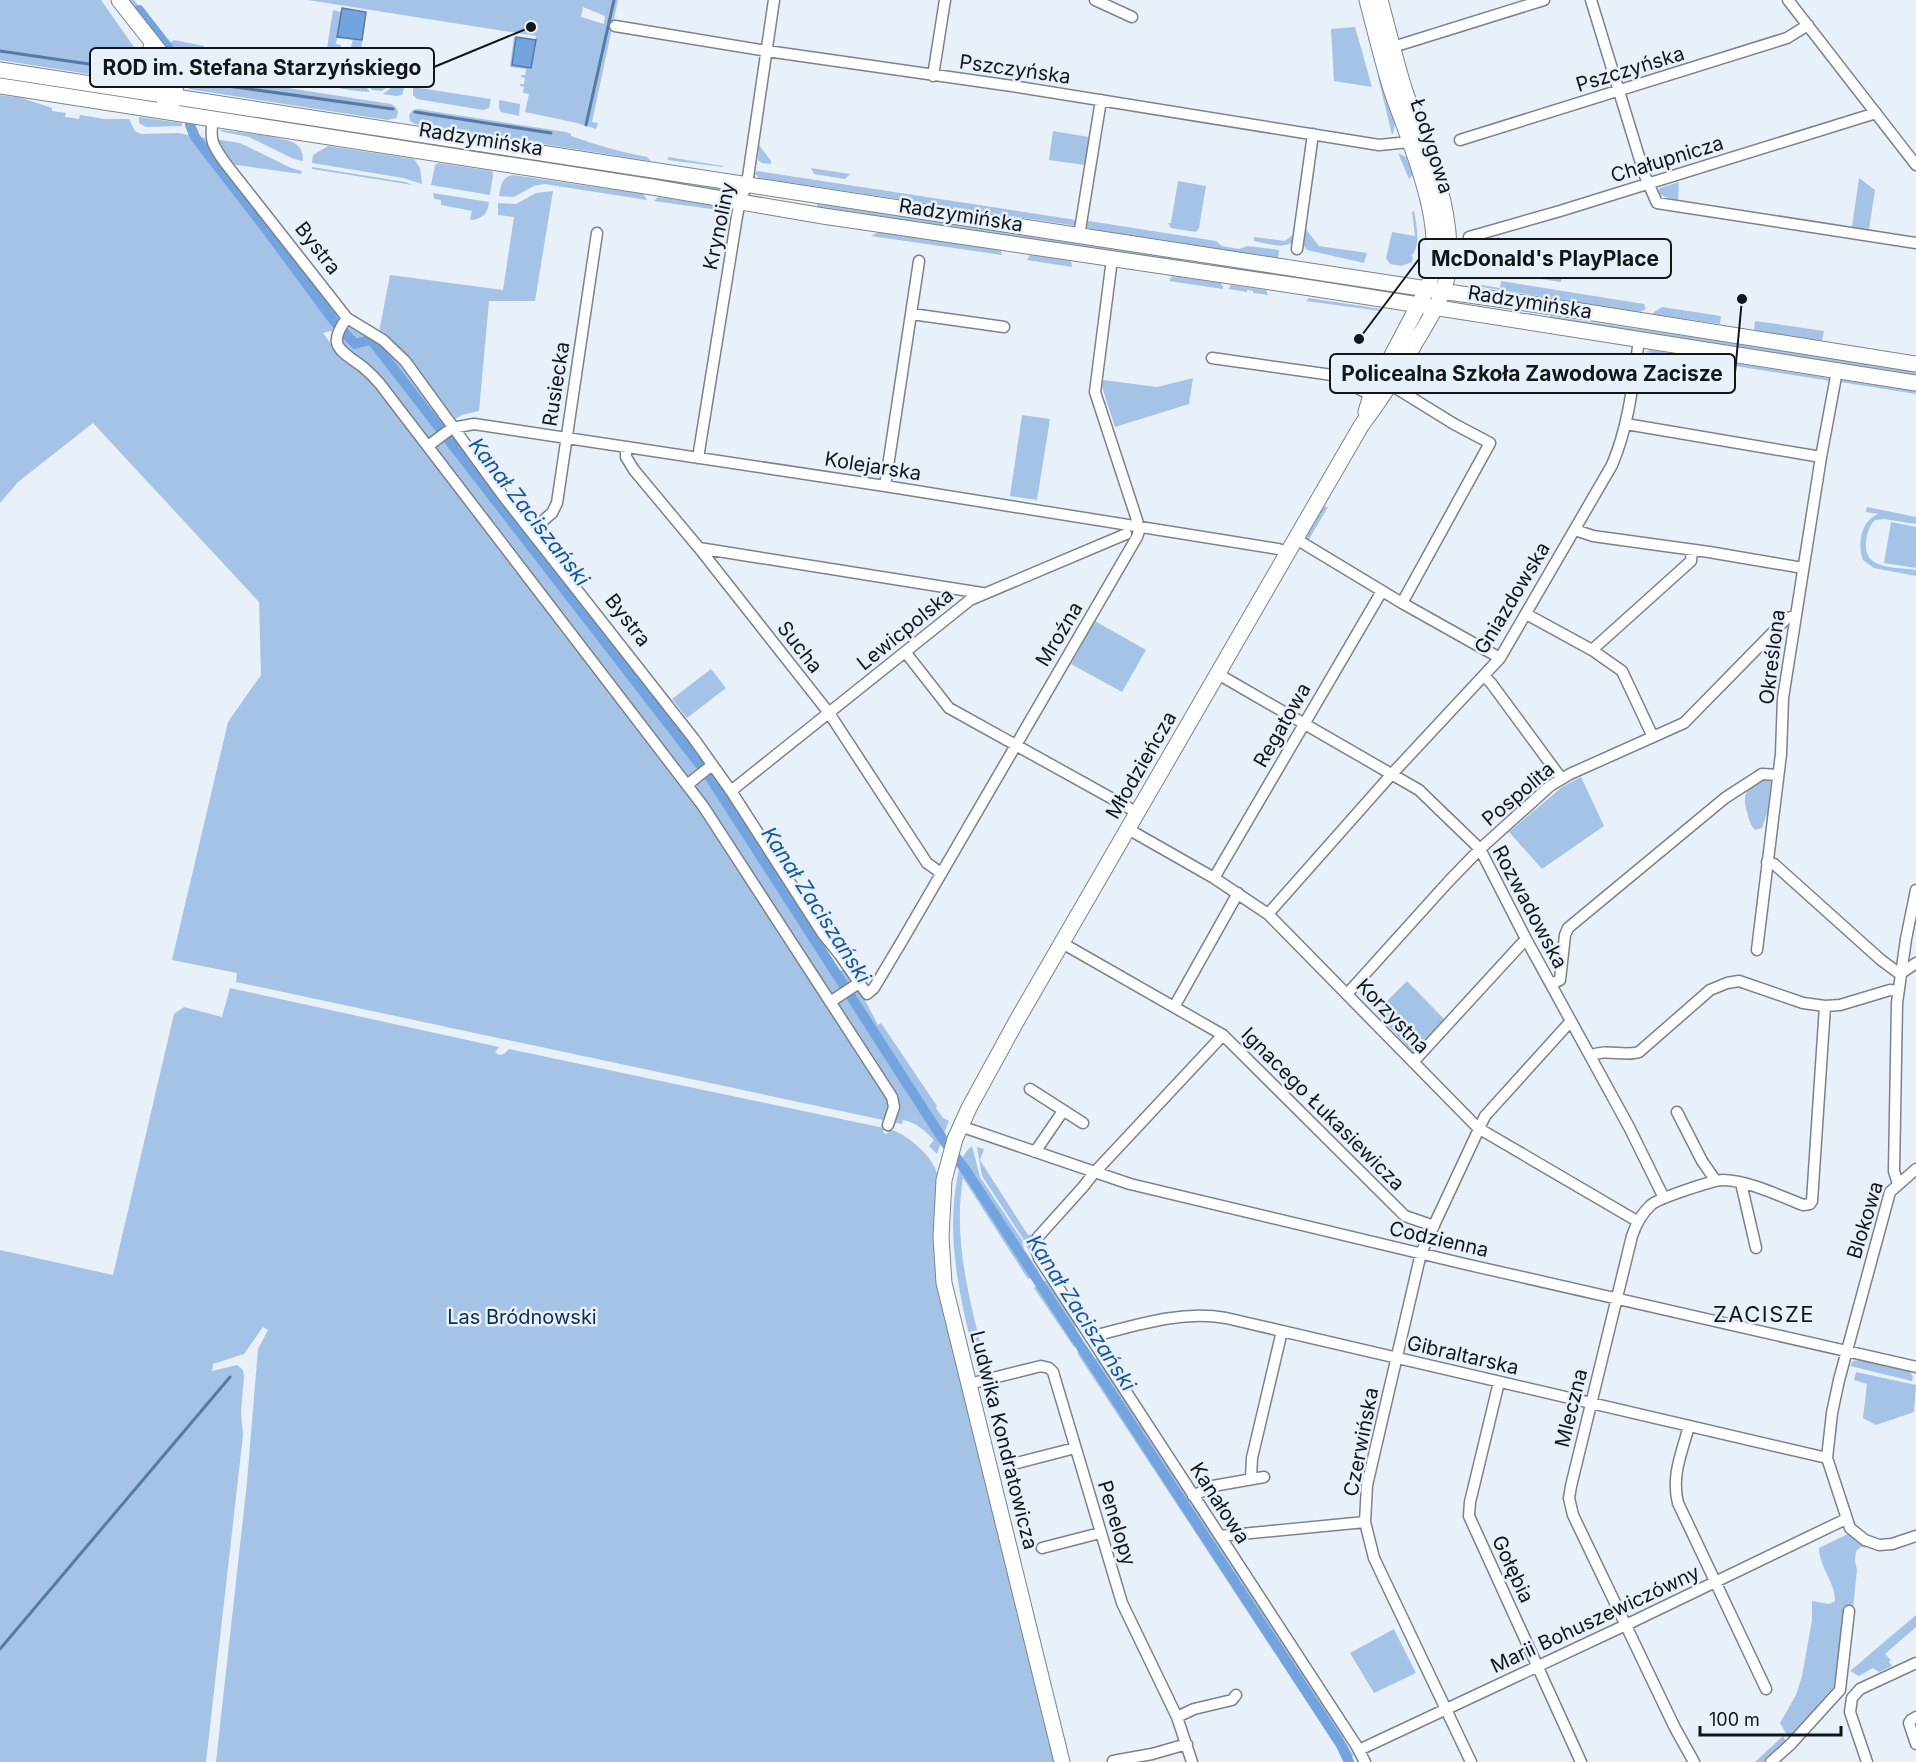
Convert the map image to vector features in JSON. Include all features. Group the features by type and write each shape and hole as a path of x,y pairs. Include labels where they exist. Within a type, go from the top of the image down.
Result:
{"main road":[{"path":"119,0 171,66 176,80 169,95 167,112"},
{"name":"Łodygowa","path":"1366,0 1386,72 1422,177 1431,215 1433,267 1419,306"},
{"name":"Łodygowa","path":"1380,0 1405,90 1435,167 1446,212 1449,264 1443,291"},
{"path":"145,34 169,95"},
{"name":"Radzymińska","path":"0,69 1916,364"},
{"path":"140,91 152,86 159,73"},
{"name":"Radzymińska","path":"0,86 1916,383"},
{"name":"Młodzieńcza","path":"958,1132 1016,1022 1361,426 1391,385 1436,309 1443,291"},
{"name":"Młodzieńcza","path":"1361,426 1371,395 1419,306"},
{"name":"Ludwika Kondratowicza","path":"958,1132 949,1156 942,1195 944,1283 1062,1762"}],"street":[{"name":"Krynoliny","path":"698,458 740,201 747,184 774,0"},
{"path":"933,76 945,0"},
{"path":"1095,0 1132,17"},
{"path":"1392,47 1513,5 1544,0"},
{"path":"1592,0 1648,184 1657,203 1916,243"},
{"path":"1788,0 1916,165"},
{"name":"Pszczyńska","path":"1460,140 1787,38 1808,25"},
{"name":"Pszczyńska","path":"615,26 767,51 1012,86 1379,145 1410,142"},
{"path":"1079,236 1101,100"},
{"name":"Chałupnicza","path":"1469,237 1875,113"},
{"name":"Bystra","path":"213,119 211,137 214,147 342,325 383,340 405,362 446,432 531,531 677,716 707,770 731,791 823,934 838,951 856,985 867,994"},
{"path":"1297,249 1313,134"},
{"name":"Rusiecka","path":"531,531 552,513 557,503 597,233"},
{"path":"1112,259 1095,392 1138,526"},
{"path":"885,486 919,261"},
{"path":"912,314 1004,327"},
{"path":"342,325 336,340 340,350 376,379 708,812 893,1098 894,1107 888,1125"},
{"name":"Gniazdowska","path":"1268,914 1391,775 1500,658 1612,465 1622,442 1626,424 1639,340"},
{"path":"1212,358 1332,375 1371,395"},
{"name":"Określona","path":"1757,950 1778,775 1783,698 1837,371"},
{"path":"1391,385 1454,424 1490,443 1402,603"},
{"name":"Kolejarska","path":"446,432 474,423 1278,549 1292,546 1382,591 1500,658"},
{"path":"1626,424 1821,457"},
{"path":"428,446 446,432"},
{"name":"Sucha","path":"626,447 626,457 633,470 699,548 829,713 927,863 941,873"},
{"name":"Mroźna","path":"867,994 874,988 1137,537 1138,526"},
{"path":"1575,530 1593,536 1803,568"},
{"name":"Lewicpolska","path":"731,791 970,600 1126,534"},
{"path":"699,548 982,593"},
{"path":"1592,650 1691,561 1692,550"},
{"name":"Regatowa","path":"1214,878 1382,591"},
{"path":"1526,614 1592,650 1622,671 1653,737"},
{"name":"Pospolita","path":"1347,994 1479,849 1561,778 1684,723 1787,618 1795,616"},
{"path":"906,652 949,708 1138,813"},
{"name":"Rozwadowska","path":"1218,674 1419,790 1479,849 1644,1156 1664,1198"},
{"path":"1484,676 1491,682 1561,778"},
{"path":"687,785 707,770"},
{"path":"1551,984 1560,980 1565,935 1568,928 1725,798 1762,774 1778,775"},
{"name":"Korzystna","path":"1128,830 1214,878 1268,914 1478,1128 1637,1221"},
{"path":"1767,862 1774,864 1881,960 1900,974 1916,963"},
{"name":"Blokowa","path":"1846,1520 1827,1458 1832,1413 1845,1352 1890,1192 1898,1184 1894,1171 1898,991 1916,890"},
{"path":"1174,1007 1238,893"},
{"path":"1413,1062 1526,939"},
{"name":"Ignacego Łukasiewicza","path":"1062,943 1222,1035 1405,1216 1434,1226"},
{"path":"1590,1056 1602,1053 1632,1054 1639,1052 1710,990 1727,982 1739,981 1803,1003 1825,1006 1840,1005 1890,990 1898,991"},
{"path":"830,1002 856,985"},
{"path":"1637,1221 1651,1205 1664,1198 1723,1179 1803,1205 1812,1201 1825,1006"},
{"name":"Czerwińska","path":"1471,1762 1374,1558 1365,1522 1367,1485 1421,1253 1485,1116 1571,1021"},
{"path":"1094,1173 1222,1035"},
{"path":"1030,1089 1083,1123"},
{"path":"1035,1152 1063,1111"},
{"path":"1677,1112 1702,1161 1716,1181"},
{"name":"Codzienna","path":"958,1132 1035,1152 1130,1184 1916,1368"},
{"path":"1898,1184 1916,1169"},
{"name":"Kanałowa","path":"1094,1173 1038,1237 1036,1247 1044,1265 1365,1762"},
{"path":"1741,1183 1756,1248"},
{"name":"Mleczna","path":"1637,1221 1571,1486 1570,1507 1625,1626 1694,1762"},
{"name":"Gibraltarska","path":"1090,1337 1164,1319 1192,1315 1226,1318 1827,1458"},
{"path":"1251,1478 1252,1458 1282,1331"},
{"name":"Penelopy","path":"969,1384 1035,1367 1050,1368 1055,1376 1100,1533 1126,1613 1177,1717 1192,1762"},
{"name":"Gołębia","path":"1499,1382 1470,1502 1469,1516 1581,1762"},
{"path":"1689,1426 1675,1475 1678,1503 1766,1689"},
{"path":"1013,1464 1075,1448"},
{"path":"1193,1496 1214,1486 1264,1477"},
{"path":"1846,1520 1857,1534 1879,1545 1892,1544 1916,1536"},
{"name":"Marii Bohuszewiczówny","path":"1359,1750 1846,1520"},
{"path":"1220,1536 1365,1522"},
{"path":"1042,1548 1100,1533"},
{"path":"1771,1762 1791,1744 1840,1690 1849,1611"},
{"path":"1867,1762 1850,1712 1852,1698 1860,1689 1916,1663"},
{"path":"1177,1717 1194,1709 1232,1700 1236,1695"},
{"path":"1916,1717 1909,1723 1916,1744"},
{"path":"1113,1761 1144,1756 1187,1744"}],"green space":[{"path":"0,0 101,0 134,47 138,48 135,73 131,76 111,70 110,73 102,72 101,76 0,60"},
{"path":"128,0 134,0 168,44 174,40 204,46 205,51 201,51 199,67 178,74"},
{"path":"308,0 618,0 592,122 598,123 596,129 525,112 529,94 523,93 524,87 520,84 524,84 525,78 521,75 525,75 526,69 510,67 514,37 516,37 512,65 531,68 536,36","holes":["583,7 605,16 604,24 581,17"]},
{"path":"333,10 341,12 336,44 341,45 340,51 336,50 334,56 326,55"},
{"path":"366,12 360,60 350,58 351,52 355,53 356,48 351,47 353,39 362,40"},
{"path":"1355,27 1372,87 1334,81 1331,29"},
{"path":"354,68 365,70 365,76 395,81 382,91 372,90 361,76 352,75"},
{"path":"324,73 360,79 370,92 337,87 331,84"},
{"path":"203,75 391,104 396,108 398,114 396,118 388,120 189,89 181,83"},
{"path":"1378,77 1383,80 1392,108 1395,123 1392,135"},
{"path":"396,84 405,86 402,95 383,94"},
{"path":"413,87 491,99 489,108 483,110 417,99 413,95"},
{"path":"0,95 22,98 52,108 52,111 66,113 65,117 79,119 80,115 105,119 129,119 135,131 141,134 178,133 205,138 212,151 338,315 339,324 334,330 323,333 337,352 342,350 342,333 355,346 371,343 706,774 942,1140 937,1154 929,1146 934,1140 920,1127 903,1120 902,1124 236,982 237,973 172,960 228,722 261,675 259,602 93,423 18,482 0,503"},
{"path":"499,100 520,104 519,116 501,112"},
{"path":"179,104 417,142 417,145 188,109"},
{"path":"413,110 566,132 571,136 599,145 647,157 651,161 415,124 410,121 409,115"},
{"path":"139,117 182,123 182,126 146,127 139,123"},
{"path":"219,131 291,141 301,150 303,161 294,159 249,137"},
{"path":"1053,131 1089,137 1085,165 1049,160"},
{"path":"215,139 240,143 302,171 301,174 230,164"},
{"path":"759,145 771,161 771,164 758,160"},
{"path":"328,146 414,159 420,168 422,184 403,178 312,163 313,155"},
{"path":"1398,153 1406,157 1413,174 1409,179"},
{"path":"511,156 537,158 721,187 720,192 511,159"},
{"path":"668,157 723,166 723,167 668,160"},
{"path":"438,163 492,171 490,195 431,185 435,165"},
{"path":"312,167 405,182 413,185 312,169"},
{"path":"811,168 850,174 845,179 814,174"},
{"path":"757,171 1076,220 1077,226 759,178 755,174"},
{"path":"513,175 643,194 647,200 544,184 534,186 514,197 499,196 504,180"},
{"path":"1859,178 1875,190 1869,229 1852,227"},
{"path":"1178,181 1206,186 1199,228 1196,232 1171,228 1168,223 1171,223"},
{"path":"1679,182 1678,200 1658,193 1660,188"},
{"path":"553,191 535,301 489,301 479,411 462,415 452,421 409,357 379,332 390,275 503,290 514,217 498,215 498,203 516,204 536,193"},
{"path":"433,193 489,202 484,215 470,220 472,211 441,205 441,200 434,199"},
{"path":"658,197 719,206 718,210 654,201"},
{"path":"817,204 851,207 1285,273 1284,276 1188,261 1143,257 817,207"},
{"path":"1297,211 1294,241 1290,244 1280,245 1254,241 1254,237 1285,241 1293,235"},
{"path":"1414,211 1417,236 1416,247 1411,256 1413,257 1412,262 1401,266 1390,264 1386,258 1392,232 1415,236 1412,212"},
{"path":"1089,221 1216,241 1222,246 1239,249 1248,246 1279,250 1278,258 1089,229 1085,226"},
{"path":"1305,228 1319,246 1367,253 1364,263 1307,250 1303,244"},
{"path":"881,231 1001,250 1002,255 871,236"},
{"path":"1499,237 1506,261 1565,254 1561,282 1475,269 1476,262 1484,261 1485,254 1475,252 1473,245"},
{"path":"1030,255 1071,261 1072,267 1027,260"},
{"path":"1172,276 1221,283 1223,289 1169,281"},
{"path":"1501,281 1644,304 1646,309 1640,312 1481,287 1481,285 1500,288"},
{"path":"1231,285 1266,290 1268,295 1247,290 1247,292 1228,289"},
{"path":"1309,298 1382,309 1381,311 1306,301"},
{"path":"1662,307 1721,316 1720,324 1653,314"},
{"path":"1550,316 1916,370 1916,376 1550,319"},
{"path":"1755,321 1824,331 1822,341 1754,330"},
{"path":"351,326 378,342 393,356 448,427 443,431 373,340 363,339 356,342 343,331"},
{"path":"1651,350 1829,378 1831,381 1645,352"},
{"path":"1193,378 1189,404 1115,427 1102,387 1103,380 1157,387"},
{"path":"1843,380 1916,391 1916,394 1840,382"},
{"path":"1022,415 1050,419 1037,500 1010,496"},
{"path":"452,432 690,738 707,765 704,768 447,436"},
{"path":"1322,506 1328,507 1308,541 1306,535"},
{"path":"1867,507 1916,517 1916,524 1884,519 1875,520 1869,530 1866,551 1875,562 1890,567 1916,570 1916,576 1874,568 1863,560 1860,547 1864,527 1872,517 1878,514 1866,512"},
{"path":"1891,522 1916,527 1916,568 1884,563"},
{"path":"1095,621 1146,650 1122,692 1071,664"},
{"path":"711,669 726,688 687,718 672,699"},
{"path":"711,770 814,925 809,928 838,972 845,968 855,982 847,987 708,773"},
{"path":"1581,777 1604,826 1542,869 1509,832 1562,787"},
{"path":"1767,779 1771,780 1768,810 1762,828 1755,830 1745,805 1746,795 1751,787"},
{"path":"1407,981 1444,1019 1413,1053 1376,1012"},
{"path":"858,987 878,1025 881,1023 937,1106 936,1108 943,1118 949,1121 943,1136 850,993"},
{"name":"Las Bródnowski","path":"230,988 499,1047 495,1052 499,1055 509,1049 884,1128 883,1133 887,1134 889,1129 903,1135 925,1153 935,1167 938,1178 935,1212 1057,1762 216,1762 247,1482 258,1349 268,1330 263,1327 244,1354 213,1364 212,1371 237,1365 243,1370 244,1376 241,1413 243,1435 206,1762 0,1762 0,1250 113,1275 174,1014 184,1007 222,1017"},
{"path":"972,1146 980,1177 1022,1240 1024,1249 1039,1272 1028,1279 963,1178 960,1228 965,1276 988,1373 979,1375 957,1278 953,1229 959,1170 963,1156"},
{"path":"977,1147 984,1149 980,1160 1028,1235 1033,1234 1031,1252 1033,1259 1022,1237 982,1176"},
{"path":"1048,1281 1077,1325 1075,1327 1083,1341 1074,1347 1034,1288"},
{"path":"1087,1347 1096,1359 1098,1358 1346,1736 1343,1738 1354,1756 1343,1760 1338,1749 1077,1353"},
{"path":"1862,1360 1909,1371 1913,1376 1912,1381 1850,1366 1853,1361"},
{"path":"1856,1372 1916,1385 1914,1412 1876,1425 1863,1418 1867,1384 1854,1380"},
{"path":"1848,1534 1866,1548 1861,1547 1856,1551 1857,1570 1853,1608 1838,1688 1790,1740 1780,1723 1796,1695 1802,1676 1812,1620 1812,1601 1829,1604 1835,1601 1833,1588 1822,1563 1819,1548"},
{"path":"1916,1615 1916,1627 1885,1654 1891,1660 1889,1662 1892,1666 1879,1672 1873,1668 1859,1676 1850,1671"},
{"path":"1394,1629 1416,1673 1374,1693 1350,1653"},
{"path":"1783,1736 1787,1744 1767,1762 1755,1762"}],"shaded area":[{"path":"342,8 366,12 362,40 337,37"},
{"path":"516,37 536,40 531,68 512,65"}],"waterway":[{"path":"586,125 614,0"},
{"name":"Kanał Zaciszański","path":"139,10 184,68"},
{"path":"0,51 109,67"},
{"path":"192,81 393,109"},
{"path":"415,112 551,133"},
{"name":"Kanał Zaciszański","path":"190,125 195,137 334,321 355,344 369,340 373,342 711,779 942,1138 967,1172 1341,1745 1349,1762"},
{"path":"0,1649 230,1377"}],"place":[{"name":"ROD im. Stefana Starzyńskiego","path":"531,27"},
{"name":"Policealna Szkoła Zawodowa Zacisze","path":"1742,299"},
{"name":"McDonald's PlayPlace","path":"1359,339"}],"district":[{"name":"ZACISZE","path":"1764,1314"}]}
